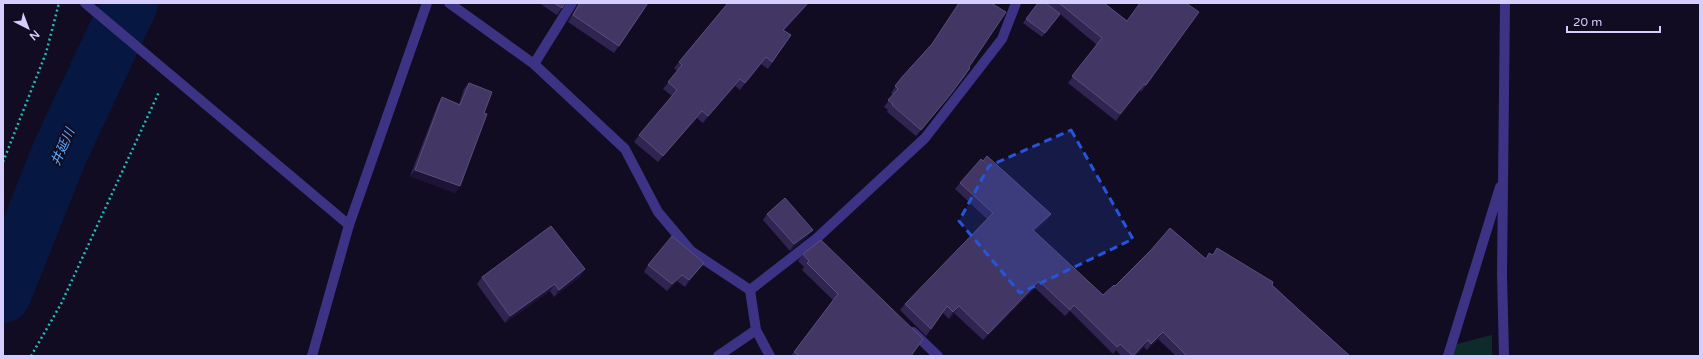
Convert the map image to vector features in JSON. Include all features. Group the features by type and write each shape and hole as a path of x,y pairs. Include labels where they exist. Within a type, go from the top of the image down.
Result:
{"street":[{"path":"85,3 349,225"},
{"path":"312,356 349,225 427,3"},
{"path":"449,3 534,64 625,149 658,212 691,251 750,290 756,330 770,356"},
{"path":"534,64 572,3"},
{"path":"750,290 819,241 925,138 1002,39 1016,3"},
{"path":"1504,356 1503,175 1505,3"},
{"path":"1448,356 1503,175"},
{"path":"905,324 938,356"},
{"path":"718,356 756,330"}],"path":[{"path":"3,162 46,53 59,3"},
{"path":"31,356 61,304 158,92 170,75"}],"highlighted area":[{"path":"1071,130 1133,239 1020,293 959,221 989,166"}],"green space":[{"path":"1492,335 1492,356 1453,356 1457,344"}],"building":[{"path":"554,3 565,3 562,8"},
{"path":"580,3 648,3 619,46 573,15"},
{"path":"728,3 808,3 783,30 791,35 772,62 766,57 745,83 740,79 708,116 702,111 663,156 639,135 677,90 668,82 682,65 679,62"},
{"path":"959,3 991,3 1006,12 969,67 970,68 921,130 888,100 898,89 895,86 932,44"},
{"path":"1038,3 1046,3 1060,14 1045,33 1026,19"},
{"path":"1059,3 1104,3 1127,21 1140,3 1186,3 1199,12 1146,85 1144,84 1120,114 1072,76 1102,38"},
{"path":"469,83 492,92 484,113 487,114 460,186 415,170 442,97 460,105"},
{"path":"987,156 1051,214 1033,230 1103,295 1114,285 1115,286 1151,250 1170,228 1206,259 1209,253 1213,255 1217,248 1273,282 1272,285 1350,356 1187,356 1163,332 1151,344 1148,340 1133,356 1120,344 1117,347 1074,305 1070,310 1039,281 988,334 959,306 953,312 947,306 931,329 905,304 993,213 960,183 981,159 983,161"},
{"path":"785,198 813,230 794,244 767,214"},
{"path":"551,226 585,269 559,290 555,284 510,316 482,277"},
{"path":"672,236 704,263 689,280 682,275 672,284 648,265"},
{"path":"821,240 923,339 911,356 800,356 794,352 838,294 807,263 809,261 803,254"}],"waterway":[{"name":"井延川","path":"3,295 60,152 130,3"}]}
